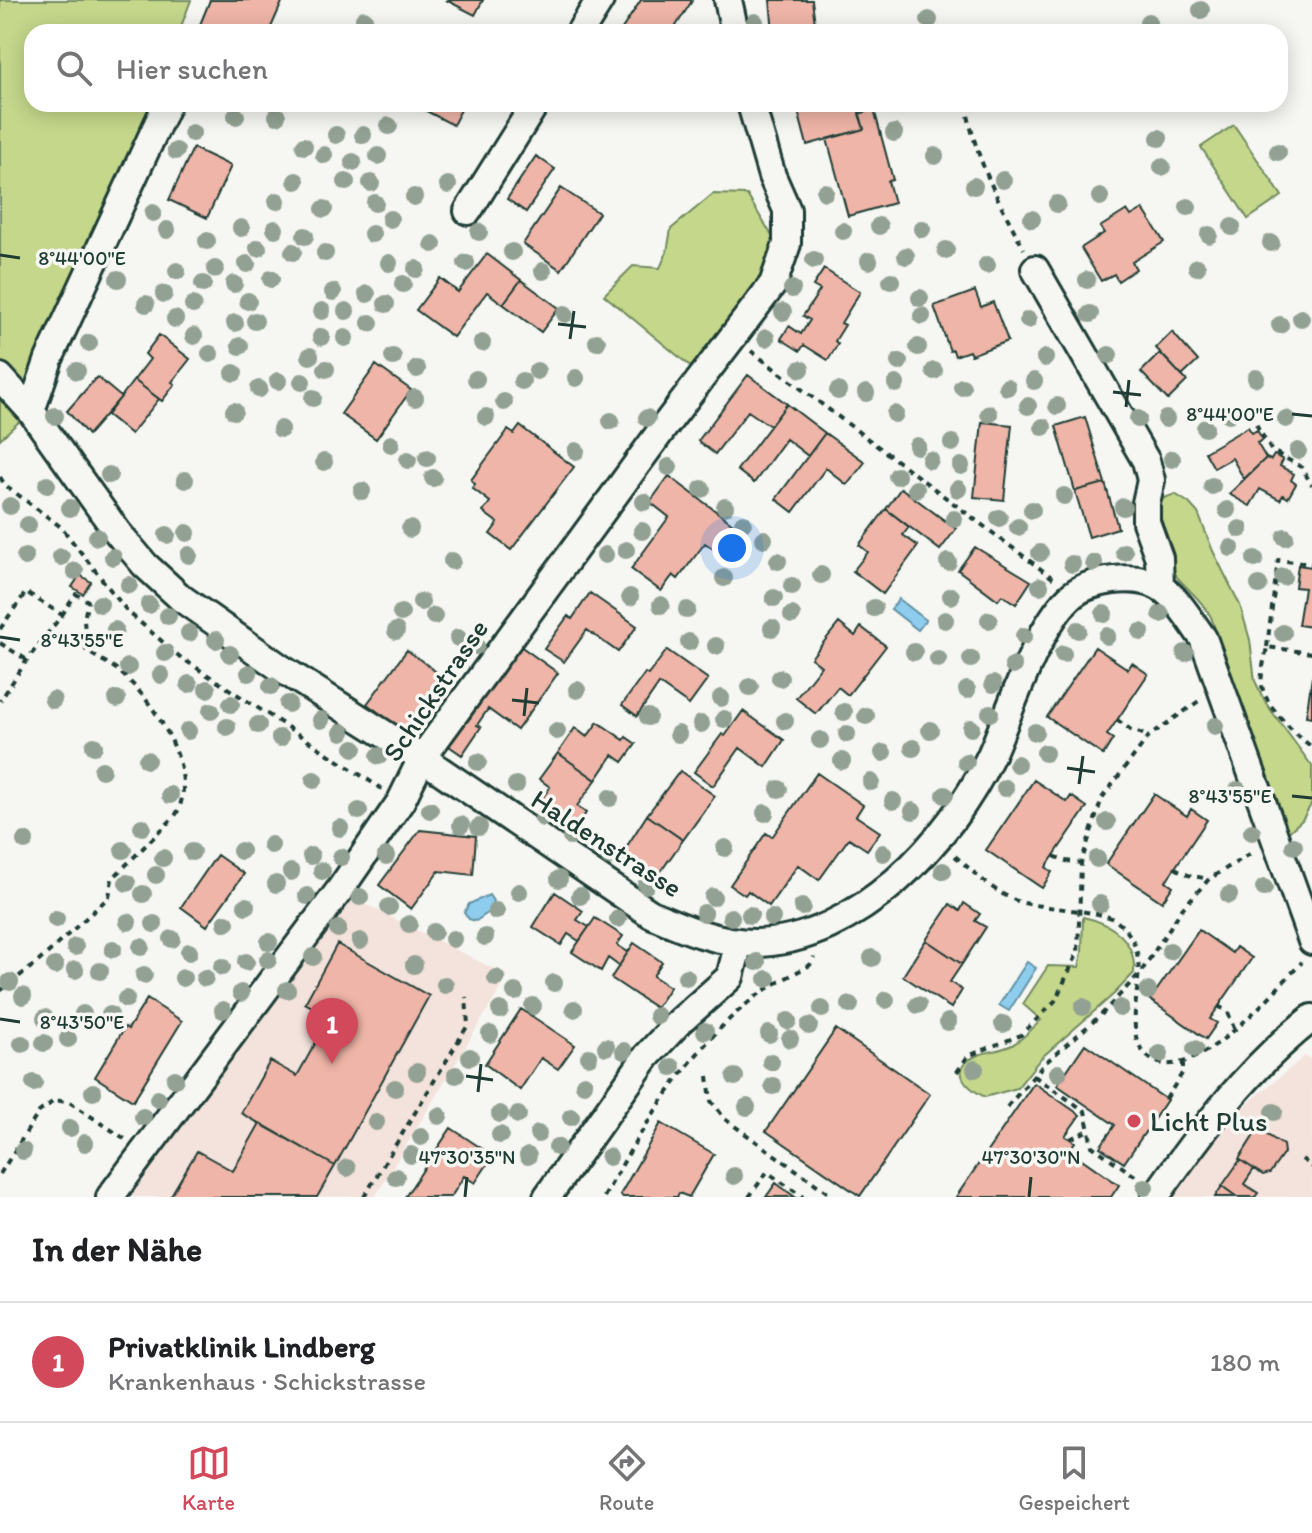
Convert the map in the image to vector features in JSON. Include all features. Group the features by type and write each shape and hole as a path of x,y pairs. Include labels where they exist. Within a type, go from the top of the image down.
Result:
{"street":[{"path":"585,24 600,0"},
{"path":"728,0 733,24"},
{"path":"31,411 49,359 163,112"},
{"path":"468,211 530,112"},
{"name":"Schickstrasse","path":"110,1197 339,891 401,801 422,758 655,439 773,284 787,244 787,210 772,176 753,112"},
{"path":"1035,269 1146,461 1151,480 1146,522 1159,558 1160,587 1181,608 1203,638 1307,952"},
{"name":"Haldenstrasse","path":"0,377 31,411 118,533 145,565 181,598 282,669 422,758 651,914 701,935 739,942 777,941 814,930 861,907 895,882 933,846 962,808 989,758 1047,628 1070,596 1102,580 1132,579 1160,587"},
{"path":"547,1197 647,1056 677,1024 730,977 739,942"},
{"path":"1150,1190 1235,1090 1312,1018"}],"path":[{"path":"967,112 972,138 988,181 1035,269"},
{"path":"733,338 1060,584"},
{"path":"1256,424 1271,450 1301,467 1312,485"},
{"path":"0,477 5,485 61,527 127,611 180,657 401,801"},
{"path":"1312,564 1278,560 1262,686 1274,709 1296,735 1312,747"},
{"path":"0,629 26,592 62,615"},
{"path":"0,701 76,594 88,601 84,619 86,650 120,671 161,719 182,770 181,807 112,879 109,897 39,961 0,991"},
{"path":"0,643 27,660"},
{"path":"1267,647 1312,653"},
{"path":"957,1072 968,1056 1021,1035 1055,1001 1078,952 1081,863 1102,798 1149,736 1211,693"},
{"path":"1117,720 1131,730 1149,736"},
{"path":"1007,1107 1045,1063 1101,1015 1141,972 1182,909 1209,879 1265,845"},
{"path":"948,849 996,892 1022,902 1113,917 1132,935 1141,972 1136,993 1135,1030 1140,1049 1153,1062 1183,1062 1204,1053 1235,1031 1307,952"},
{"path":"1054,856 1081,863"},
{"path":"1175,868 1188,875 1209,879"},
{"path":"604,1197 641,1130 719,1031 761,993 810,965 816,954 812,948"},
{"path":"364,1197 468,1025 466,997"},
{"path":"1218,1006 1228,1012 1235,1031"},
{"path":"1166,1099 1183,1072 1183,1062"},
{"path":"708,1076 711,1101 726,1120 834,1197"},
{"path":"1034,1076 1085,1111 1092,1146 1150,1190"},
{"path":"0,1174 39,1112 55,1100 71,1103 144,1152"},
{"path":"1070,1139 1089,1130"},
{"path":"1302,1159 1312,1167"},
{"path":"749,1197 767,1172 803,1197"}],"shaded area":[{"path":"339,891 508,976 375,1197 110,1197"},
{"path":"1305,1056 1312,1060 1312,1197 1172,1197 1207,1149 1247,1104"}],"green space":[{"path":"0,0 191,0 182,24 24,24 24,112 150,112 97,255 31,411 0,439"},
{"path":"1234,125 1282,196 1248,219 1201,147"},
{"path":"713,194 747,195 774,239 753,292 695,370 604,295 633,266 660,268 671,229"},
{"path":"1175,494 1198,513 1240,605 1250,640 1255,681 1265,702 1312,766 1312,803 1302,820 1285,835 1211,617 1177,577 1166,554 1156,509 1164,498"},
{"path":"1083,917 1103,924 1120,935 1131,951 1134,973 1041,1058 1017,1088 985,1097 965,1081 962,1076 964,1064 981,1054 1012,1045 1041,1020 1023,1004 1048,966 1079,967"}],"water":[{"path":"899,599 926,620 918,630 891,609"},
{"path":"489,895 493,901 489,912 476,921 469,919 464,913 469,904"},
{"path":"1027,962 1036,968 1009,1011 999,1005"}],"building":[{"path":"210,0 283,0 272,24 200,24"},
{"path":"446,0 483,0 475,15"},
{"path":"641,0 692,1 677,24 625,24"},
{"path":"770,0 812,0 815,24 772,24"},
{"path":"428,112 460,112 453,125"},
{"path":"798,112 859,112 864,129 807,145"},
{"path":"875,112 893,180 888,181 894,203 848,216 827,139 864,129 859,114"},
{"path":"193,148 231,166 207,218 169,200"},
{"path":"536,156 555,169 526,212 507,199"},
{"path":"561,188 599,213 561,270 523,244"},
{"path":"1143,209 1164,242 1132,262 1136,269 1118,281 1114,274 1101,281 1081,248 1104,233 1100,227 1127,210 1131,216"},
{"path":"487,254 521,280 503,304 487,292 453,337 416,310 440,278 458,292"},
{"path":"824,269 860,292 841,323 845,325 828,360 804,345 800,351 781,339 789,326 801,334 810,320 803,316 820,290 813,286"},
{"path":"521,280 559,308 541,332 503,304"},
{"path":"975,291 981,307 993,302 1008,341 971,355 969,351 955,356 953,350 950,351 934,306"},
{"path":"1172,332 1198,361 1182,376 1156,348"},
{"path":"159,335 190,359 162,401 134,380 150,359 145,354"},
{"path":"1160,353 1187,381 1168,400 1141,372"},
{"path":"376,365 411,390 376,439 341,414"},
{"path":"748,375 787,404 770,426 748,411 715,454 698,441"},
{"path":"97,377 121,397 88,435 67,411"},
{"path":"134,380 159,399 131,434 107,415"},
{"path":"787,404 825,433 808,456 786,439 754,483 737,470"},
{"path":"1085,417 1105,483 1075,491 1056,426"},
{"path":"982,422 1012,425 1004,500 974,497"},
{"path":"520,426 574,467 511,550 490,534 498,523 483,512 490,502 472,488 475,484 471,480 508,430 514,434"},
{"path":"1248,427 1252,433 1257,430 1263,440 1257,443 1266,458 1244,479 1232,458 1214,468 1205,452"},
{"path":"825,433 865,462 847,485 826,468 793,512 776,499"},
{"path":"1274,455 1283,460 1280,466 1294,474 1291,480 1296,484 1288,498 1283,495 1280,500 1260,489 1250,506 1229,494 1266,458 1271,460"},
{"path":"669,476 733,524 715,550 705,543 678,579 673,575 661,591 631,569 669,517 650,502"},
{"path":"1105,483 1118,528 1089,537 1075,491"},
{"path":"901,488 956,529 940,550 886,509"},
{"path":"886,509 909,527 903,535 918,546 883,594 853,571 868,552 859,545"},
{"path":"975,547 1031,581 1016,604 1002,595 998,600 958,570"},
{"path":"1298,565 1312,567 1312,627 1298,625 1304,588 1295,587"},
{"path":"80,575 91,582 83,594 72,587"},
{"path":"590,593 637,626 618,652 587,630 564,662 544,649 568,616 572,619"},
{"path":"839,623 855,636 861,627 886,646 848,695 838,687 816,714 796,698 821,666 811,658"},
{"path":"516,643 558,673 517,730 488,709 477,725 481,727 462,755 446,744 465,716 469,719 480,703 475,699"},
{"path":"1095,647 1128,669 1132,663 1148,674 1107,735 1113,739 1103,755 1047,717"},
{"path":"407,650 447,680 408,734 367,704"},
{"path":"667,650 708,679 689,705 659,684 637,716 622,705 645,673 648,675"},
{"path":"1312,677 1312,717 1306,716"},
{"path":"743,711 784,740 766,767 740,748 713,786 694,772"},
{"path":"598,722 624,740 626,737 636,744 623,762 613,755 596,780 558,753 575,728 587,737"},
{"path":"558,753 596,780 577,806 586,813 576,827 540,801 550,787 539,779"},
{"path":"680,771 715,796 683,840 647,815"},
{"path":"817,773 863,805 856,816 880,832 867,850 849,838 819,880 798,865 769,906 748,891 745,895 730,885 766,833 772,837"},
{"path":"1034,780 1067,802 1071,796 1087,807 1046,867 1052,872 1042,888 986,850"},
{"path":"1154,794 1187,816 1191,809 1207,820 1166,881 1173,886 1162,902 1106,864"},
{"path":"647,815 683,840 654,881 620,857"},
{"path":"420,830 476,836 473,875 439,871 411,909 379,885"},
{"path":"217,855 244,874 207,926 181,907"},
{"path":"555,892 583,911 577,920 589,927 579,941 568,934 561,945 533,927"},
{"path":"964,903 980,914 975,921 986,927 962,964 926,940 950,904 960,911"},
{"path":"595,918 623,936 617,945 628,952 619,966 608,958 601,971 572,952"},
{"path":"1199,930 1232,953 1236,947 1252,958 1210,1019 1217,1023 1206,1039 1150,1000"},
{"path":"926,940 962,964 950,982 962,990 951,1008 903,976"},
{"path":"634,943 662,962 653,976 670,987 656,1008 611,978"},
{"path":"337,944 429,996 335,1166 241,1113 270,1061 297,1076 330,1017 305,1003"},
{"path":"147,999 182,1021 133,1101 95,1077 125,1027 128,1029"},
{"path":"521,1009 575,1045 558,1069 541,1058 520,1090 485,1064"},
{"path":"836,1029 930,1094 860,1196 766,1131"},
{"path":"1085,1044 1167,1100 1124,1163 1100,1147 1115,1125 1057,1085"},
{"path":"1034,1083 1080,1115 1065,1136 1075,1142 1069,1150 1119,1185 1111,1197 956,1197"},
{"path":"260,1123 335,1166 317,1197 170,1197 197,1151 233,1171"},
{"path":"661,1123 714,1154 689,1197 679,1193 677,1197 623,1197 620,1195"},
{"path":"451,1128 493,1156 475,1183 464,1176 451,1197 405,1197"},
{"path":"1258,1129 1283,1145 1284,1153 1270,1173 1263,1175 1239,1159"},
{"path":"1240,1160 1254,1169 1244,1184 1258,1193 1255,1197 1237,1197 1222,1186"},
{"path":"776,1183 795,1197 766,1197"},
{"path":"1222,1186 1237,1197 1215,1197"}],"place":[{"name":"Privatklinik Lindberg","path":"332,1064"},
{"name":"Licht Plus","path":"1134,1121"}]}
